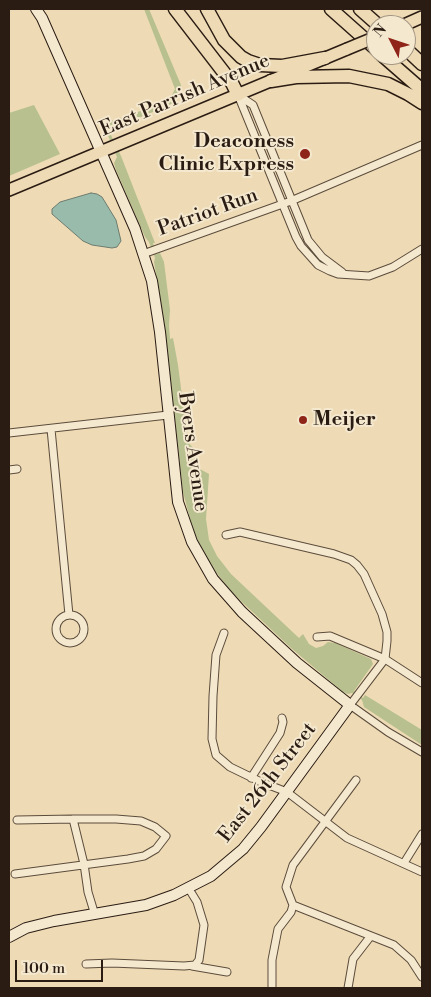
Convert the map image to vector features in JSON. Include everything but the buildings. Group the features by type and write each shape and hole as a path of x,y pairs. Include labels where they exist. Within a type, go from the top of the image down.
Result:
{"highway":[{"path":"175,9 232,83 238,95"},
{"path":"207,9 224,40 242,57 260,65 282,66 325,58"},
{"path":"326,9 361,36"},
{"path":"331,9 366,40"},
{"path":"393,65 422,90"},
{"path":"271,81 296,77 349,76 388,84 422,103"}],"main road":[{"name":"East Parrish Avenue","path":"9,190 366,41"}],"street":[{"name":"Byers Avenue","path":"36,9 42,18 135,229 152,281 160,332 178,502 192,542 205,567 222,590 242,612 297,663 350,705 388,732 422,752"},
{"path":"238,95 253,104 308,240 327,262 344,274"},
{"path":"238,95 296,237 312,259 330,271 369,276 393,267 422,249"},
{"name":"Patriot Run","path":"143,254 291,201 422,145"},
{"path":"9,433 168,415"},
{"path":"51,429 69,615"},
{"path":"9,470 17,469"},
{"path":"226,535 240,532 326,552 351,560 357,565 368,583 386,626 387,641 384,659 350,705"},
{"path":"69,615 78,618 84,630 81,638 76,642 68,643 60,640 56,631 60,618 69,615"},
{"path":"224,633 216,655 212,730 213,748 216,755 222,762 251,778 287,792 347,838 422,872"},
{"path":"317,637 330,636 384,659 422,683"},
{"name":"East 26th Street","path":"9,936 26,928 54,921 146,905 189,889 222,868 243,849 350,705"},
{"path":"251,778 280,733 283,722 282,718"},
{"path":"356,780 293,865 286,887 294,905 394,945 411,960 422,977"},
{"path":"15,874 144,856 156,849 166,836 155,827 141,821 73,818 18,820"},
{"path":"73,818 84,864 88,892 95,915"},
{"path":"404,863 422,834"},
{"path":"189,889 197,902 204,925 199,960 192,966"},
{"path":"272,988 272,960 278,929 294,905"},
{"path":"348,988 353,959 370,937"},
{"path":"86,964 192,966 227,972"}],"green space":[{"path":"144,9 149,9 181,85 180,93 175,102 132,121 116,124 109,131 121,156 155,243 153,243 157,254 160,253 164,262 170,310 170,339 173,338 178,365 188,442 198,454 198,468 209,474 206,519 209,540 217,556 231,574 299,638 303,634 309,644 316,648 328,642 335,643 371,659 373,664 354,691 363,698 365,695 422,730 422,745 364,707 362,700 352,693 343,692 291,648 243,603 215,571 193,530 183,492 155,258 116,170 114,163 117,157 104,126 106,123 127,117 171,97 175,89"},
{"path":"34,105 60,154 9,176 9,113"}],"shaded area":[{"path":"91,193 102,197 116,220 121,241 117,247 92,245 83,241 52,214 52,209 60,202"}],"place":[{"name":"Deaconess Clinic Express","path":"305,154"},
{"name":"Meijer","path":"303,420"}]}
